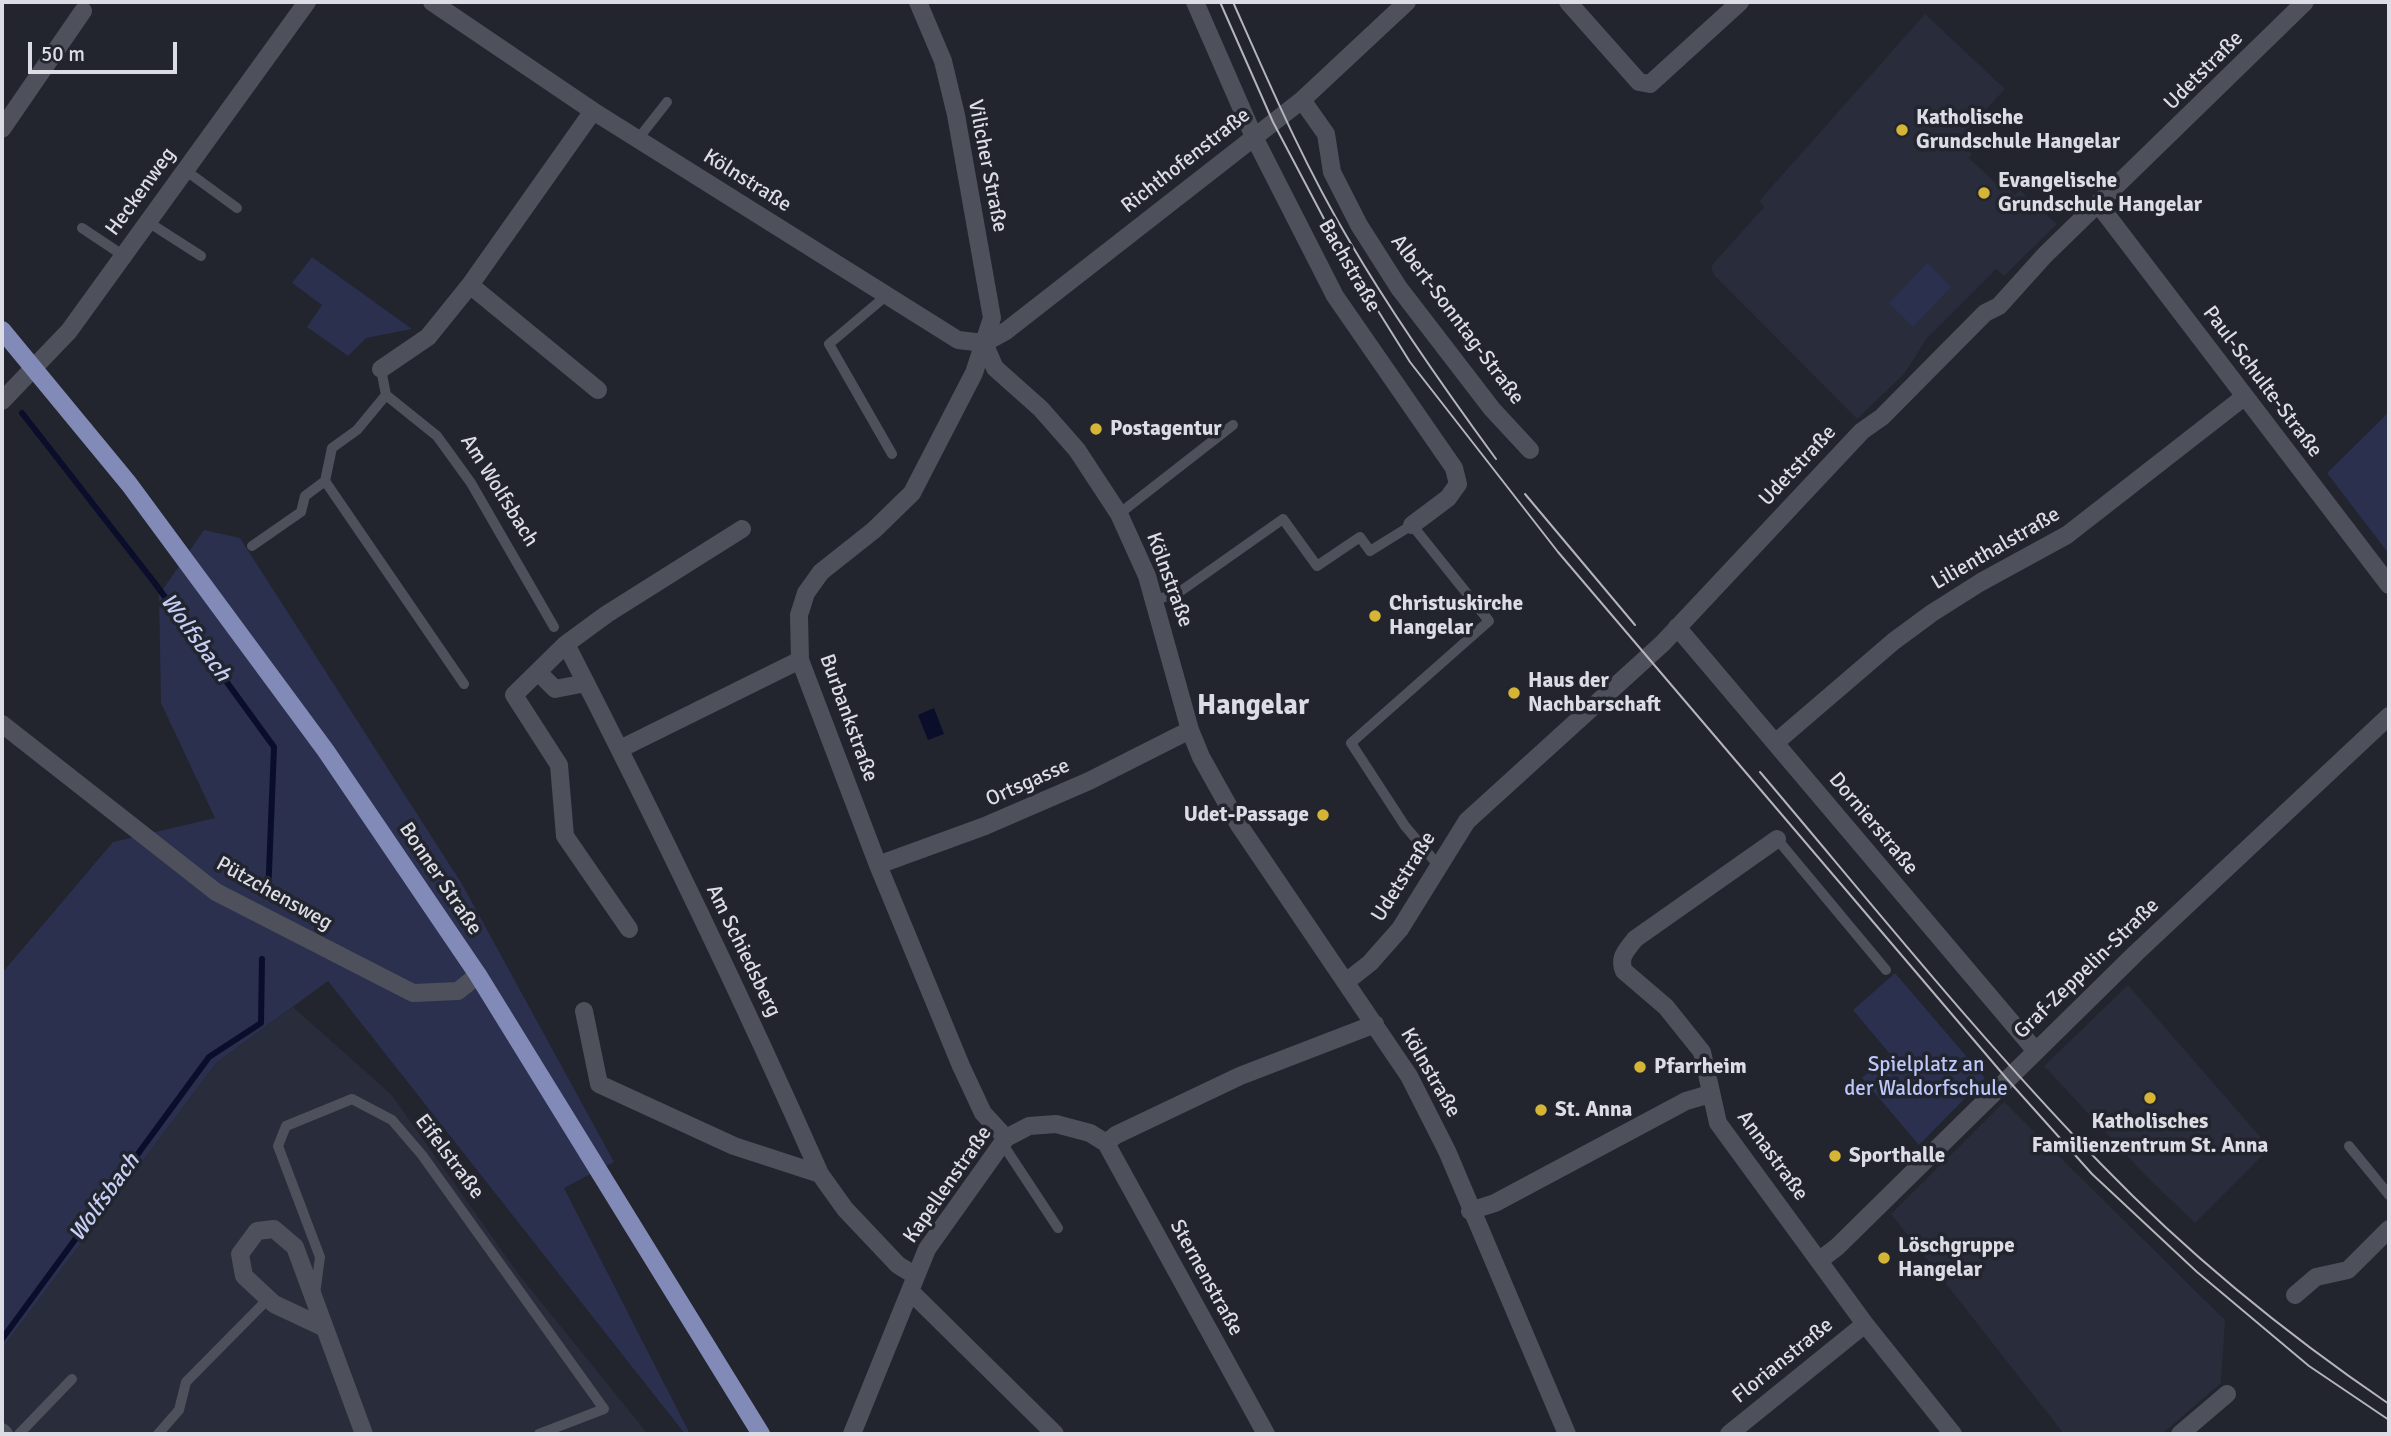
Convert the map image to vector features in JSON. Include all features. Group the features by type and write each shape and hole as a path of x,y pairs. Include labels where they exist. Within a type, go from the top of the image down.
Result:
{"main road":[{"name":"Bonner Straße","path":"2,330 129,484 326,751 478,975 761,1434"}],"street":[{"name":"Heckenweg","path":"2,401 39,372 307,2"},
{"name":"Vilicher Straße","path":"918,2 943,61 956,115 992,318 984,343"},
{"name":"Bachstraße","path":"1195,2 1254,136 1335,296 1454,468 1458,484 1448,498 1412,525"},
{"name":"Richthofenstraße","path":"984,343 1006,331 1302,100 1405,2"},
{"path":"1568,2 1639,82 1650,84 1740,2"},
{"name":"Udetstraße","path":"1347,981 1370,963 1400,929 1467,821 1677,627 1862,431 1882,417 1985,313 1999,306 2045,256 2305,2"},
{"name":"Kölnstraße","path":"440,4 593,111 958,340 984,343 995,368 1041,408 1077,450 1119,514 1155,600 1190,730 1201,757 1238,825 1347,981 1429,1113 1567,1434"},
{"path":"2,129 83,11"},
{"name":"Albert-Sonntag-Straße","path":"1302,100 1326,134 1332,172 1399,288 1492,409 1530,450"},
{"path":"381,369 428,337 470,285 593,111"},
{"name":"Paul-Schulte-Straße","path":"2099,205 2389,585"},
{"path":"470,285 598,390"},
{"name":"Burbankstraße","path":"984,343 974,373 912,494 874,530 821,572 806,593 799,615 800,660 878,864 977,1101 1004,1140"},
{"name":"Lilienthalstraße","path":"1775,743 1894,641 1981,582 2067,535 2244,397"},
{"path":"629,929 565,836 559,765 514,695 566,644 607,614 742,529"},
{"name":"Dornierstraße","path":"1677,627 2035,1050"},
{"name":"Am Schiedsberg","path":"566,644 620,749 768,1056 820,1174"},
{"path":"620,749 800,660"},
{"path":"538,672 555,689 586,683"},
{"name":"Pützchensweg","path":"2,724 216,892 413,993 458,990 478,975"},
{"name":"Graf-Zeppelin-Straße","path":"1820,1260 1846,1238 2035,1050 2387,724"},
{"name":"Ortsgasse","path":"878,864 985,826 1089,781 1190,730"},
{"name":"Annastraße","path":"1777,839 1635,939 1623,954 1621,963 1624,971 1666,1007 1702,1052 1718,1123 1865,1324 1953,1434"},
{"path":"584,1011 599,1084 734,1146 820,1174 845,1209 1055,1434"},
{"path":"1106,1143 1116,1135 1240,1076 1375,1024"},
{"path":"1471,1212 1495,1203 1686,1101 1710,1094"},
{"name":"Kapellenstraße","path":"852,1434 927,1250 1004,1140 1029,1126 1056,1124 1090,1133 1106,1143"},
{"name":"Sternenstraße","path":"1106,1143 1266,1434"},
{"name":"Eifelstraße","path":"323,1327 268,1299 244,1276 240,1254 257,1231 274,1229 295,1247 364,1434"},
{"path":"2295,1295 2316,1277 2348,1270 2389,1229"},
{"name":"Florianstraße","path":"1729,1434 1865,1324"},
{"path":"2180,1434 2227,1394"}],"lane":[{"path":"638,139 667,102"},
{"path":"185,170 237,208"},
{"path":"148,222 201,256"},
{"path":"82,228 124,256"},
{"path":"887,295 829,344 892,454"},
{"path":"252,546 301,512 305,496 325,481 332,448 357,430 386,395 381,369"},
{"name":"Am Wolfsbach","path":"386,395 437,436 471,483 554,627"},
{"path":"1119,514 1233,425"},
{"path":"325,481 464,684"},
{"path":"1155,600 1178,593 1283,519 1317,566 1360,537 1370,551 1412,525 1489,621 1350,743 1405,826 1438,865"},
{"name":"Annastraße","path":"1777,839 1886,970"},
{"name":"Eifelstraße","path":"314,1300 320,1257 278,1146 286,1126 352,1099 392,1120 422,1155 604,1409 539,1434"},
{"path":"1004,1140 1058,1228"},
{"path":"2349,1146 2389,1195"},
{"path":"158,1434 179,1410 186,1382 268,1299"},
{"path":"19,1434 72,1379"}],"shaded area":[{"path":"1925,14 2005,89 1957,141 1972,154 1969,158 2002,189 2006,186 2015,195 2020,190 2057,224 2004,276 1996,269 1927,338 1905,373 1857,419 1714,275 1711,266 1764,207 1759,201"},
{"path":"934,708 944,734 928,740 918,715"},
{"name":"Katholisches Familienzentrum St. Anna","path":"2128,985 2270,1148 2195,1223 2146,1176 2044,1066"},
{"path":"293,1007 391,1094 520,1276 648,1434 2,1434 2,1349 216,1063"},
{"path":"2004,1102 2225,1320 2221,1383 2162,1434 2064,1434 1891,1214"}],"green space":[{"path":"312,257 412,329 366,338 348,356 307,327 322,305 292,283"},
{"path":"1927,263 1951,287 1913,327 1889,303"},
{"path":"2389,412 2389,554 2327,473"},
{"path":"204,530 240,538 462,884 614,1162 564,1188 690,1434 685,1434 328,981 216,1063 2,1349 2,973 113,842 215,818 161,703 159,595"},
{"name":"Spielplatz an der Waldorfschule","path":"1895,973 1985,1078 1919,1145 1862,1078 1890,1054 1853,1010"}],"waterway":[{"name":"Wolfsbach","path":"22,413 154,582 274,747 268,896"},
{"name":"Wolfsbach","path":"2,1339 209,1057 261,1023 262,959"}],"tram line":[{"path":"1220,2 1273,122 1342,253 1410,362 1558,552 2007,1079 2092,1174 2197,1272 2309,1366 2389,1420"},
{"path":"1233,2 1288,124 1333,213 1402,325 1496,459"},
{"path":"1525,494 1635,625"},
{"path":"1760,772 1969,1020 2101,1164 2168,1230 2239,1292 2313,1350 2389,1404"}],"place":[{"name":"Katholische Grundschule Hangelar","path":"1902,130"},
{"name":"Evangelische Grundschule Hangelar","path":"1984,193"},
{"name":"Postagentur","path":"1096,429"},
{"name":"Christuskirche Hangelar","path":"1375,616"},
{"name":"Haus der Nachbarschaft","path":"1514,693"},
{"name":"Udet-Passage","path":"1323,815"},
{"name":"Pfarrheim","path":"1640,1067"},
{"name":"Katholisches Familienzentrum St. Anna","path":"2150,1098"},
{"name":"St. Anna","path":"1541,1110"},
{"name":"Sporthalle","path":"1835,1156"},
{"name":"Löschgruppe Hangelar","path":"1884,1258"}],"district":[{"name":"Hangelar","path":"1253,707"}]}
